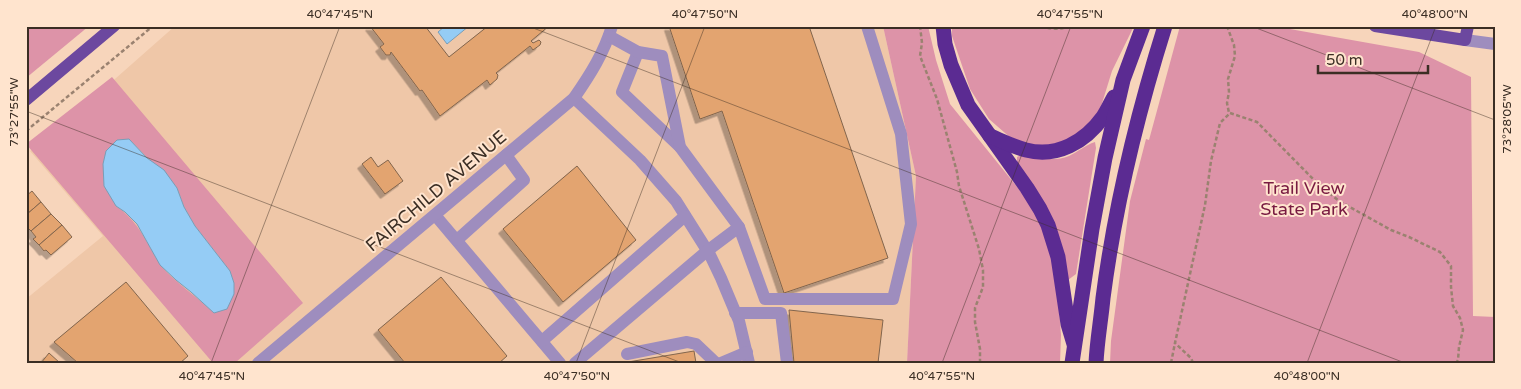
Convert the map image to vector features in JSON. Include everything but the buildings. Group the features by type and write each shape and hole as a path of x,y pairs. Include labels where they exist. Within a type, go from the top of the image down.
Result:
{"highway":[{"path":"942,26 951,65 968,104 1027,188 1048,225 1058,257 1068,324 1074,344"},
{"path":"1072,363 1104,158 1123,80 1143,26"},
{"path":"1096,363 1108,264 1123,181 1146,89 1165,26"},
{"path":"990,136 1027,150 1042,152 1056,151 1079,142 1103,117 1123,80"}],"main road":[{"path":"26,100 114,26"},
{"path":"1376,26 1465,40 1468,26"}],"street":[{"path":"638,52 622,92 680,147 739,228 766,299 893,299 911,224 901,134 867,26"},
{"path":"611,31 638,52 662,56 680,147"},
{"name":"FAIRCHILD AVENUE","path":"258,363 574,98 594,68 611,31"},
{"path":"1465,40 1495,44"},
{"path":"574,98 640,160 676,201 707,251 736,313 748,357 721,363"},
{"path":"457,240 524,180 506,155"},
{"path":"435,214 560,363"},
{"path":"542,341 685,216"},
{"path":"575,363 707,251 739,228"},
{"path":"736,313 781,314 787,363"},
{"path":"627,354 687,342 696,344 716,363"}],"path":[{"path":"26,131 153,26"},
{"path":"920,26 922,43 920,56 936,99 957,172 959,186 980,249 983,287 975,308 975,322 980,349 980,363"},
{"path":"1041,26 1060,28 1069,26"},
{"path":"1227,26 1234,45 1235,56 1228,79 1229,92 1227,103 1229,113 1257,122 1314,180 1339,201 1391,230 1409,236 1440,252 1451,266 1453,306 1460,318 1463,330 1456,363"},
{"path":"1171,363 1205,205 1211,161 1220,123 1230,113"},
{"path":"1175,343 1193,363"}],"shaded area":[{"path":"175,26 883,26 916,176 907,363 26,363 26,339 28,338 26,336 26,299 103,236 30,151 73,116"}],"green space":[{"path":"28,26 89,26 26,78 26,28"},
{"path":"883,26 928,26 936,60 950,104 1035,209 1051,249 1058,295 1061,335 1060,363 907,363 916,176"},
{"path":"952,26 1134,26 1112,71 1099,113 1077,139 1043,148 1013,140 989,119 970,89 952,36"},
{"name":"Trail View State Park","path":"1180,26 1273,26 1419,52 1471,77 1473,316 1495,317 1495,363 1110,363 1111,341 1130,201 1146,139 1149,140"},
{"path":"112,77 303,303 235,363 213,363 26,144","holes":["129,139 177,188 184,207 195,226 230,271 214,313 162,267 137,226 128,215 116,206"]},
{"path":"1095,142 1096,148 1076,274 1068,280 1017,164 1017,157 1021,155 1045,159 1063,158"}],"water":[{"path":"445,26 469,26 447,44 438,32"},
{"path":"129,139 147,158 164,170 177,188 184,207 195,226 230,271 234,283 234,294 227,309 214,313 160,265 137,224 116,206 104,186 103,164 106,151 117,140"}]}
